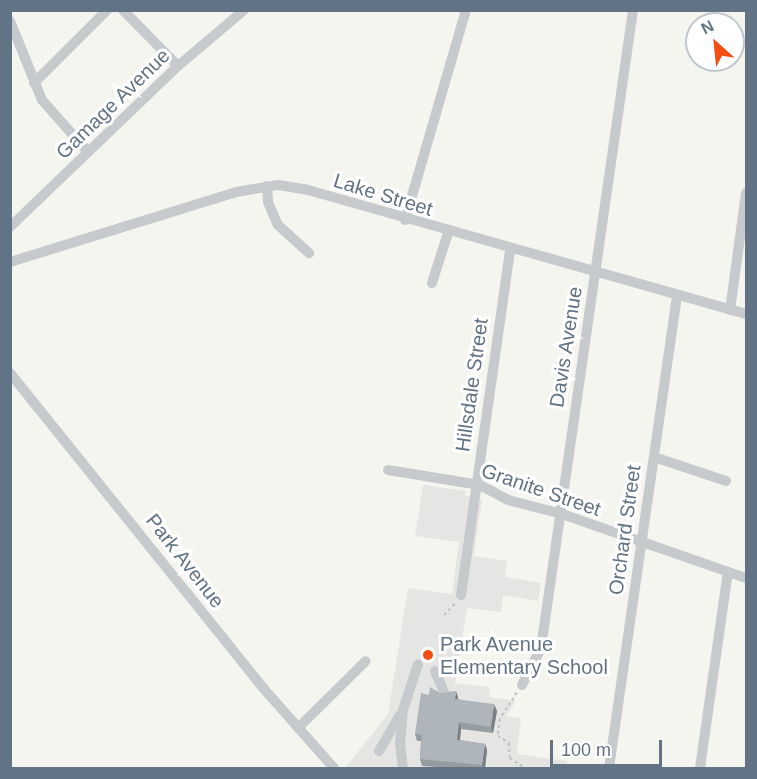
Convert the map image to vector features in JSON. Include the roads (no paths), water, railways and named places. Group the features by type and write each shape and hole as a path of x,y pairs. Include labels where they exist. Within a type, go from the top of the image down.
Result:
{"street":[{"path":"34,83 107,10"},
{"path":"123,10 178,66"},
{"name":"Gamage Avenue","path":"10,227 178,66 244,10"},
{"path":"405,220 466,10"},
{"name":"Davis Avenue","path":"522,685 541,648 633,10"},
{"path":"10,21 34,83 53,117 88,152"},
{"path":"267,186 268,202 278,225 309,253"},
{"name":"Lake Street","path":"10,262 236,192 267,186 298,188 448,233 747,314"},
{"path":"730,310 747,193"},
{"path":"432,283 448,233"},
{"name":"Hillsdale Street","path":"461,595 480,485 484,423 510,250"},
{"name":"Orchard Street","path":"609,768 677,296"},
{"name":"Park Avenue","path":"10,373 298,728 334,768"},
{"path":"654,457 726,481"},
{"name":"Granite Street","path":"388,470 480,485 508,500 562,514 642,544 747,578"},
{"path":"700,768 728,572"},
{"path":"298,728 366,660"},
{"path":"400,744 381,747 403,710 418,664"},
{"path":"435,671 444,692"},
{"path":"403,710 400,744 403,768"}],"place":[{"name":"Park Avenue Elementary School","path":"428,655"}]}
